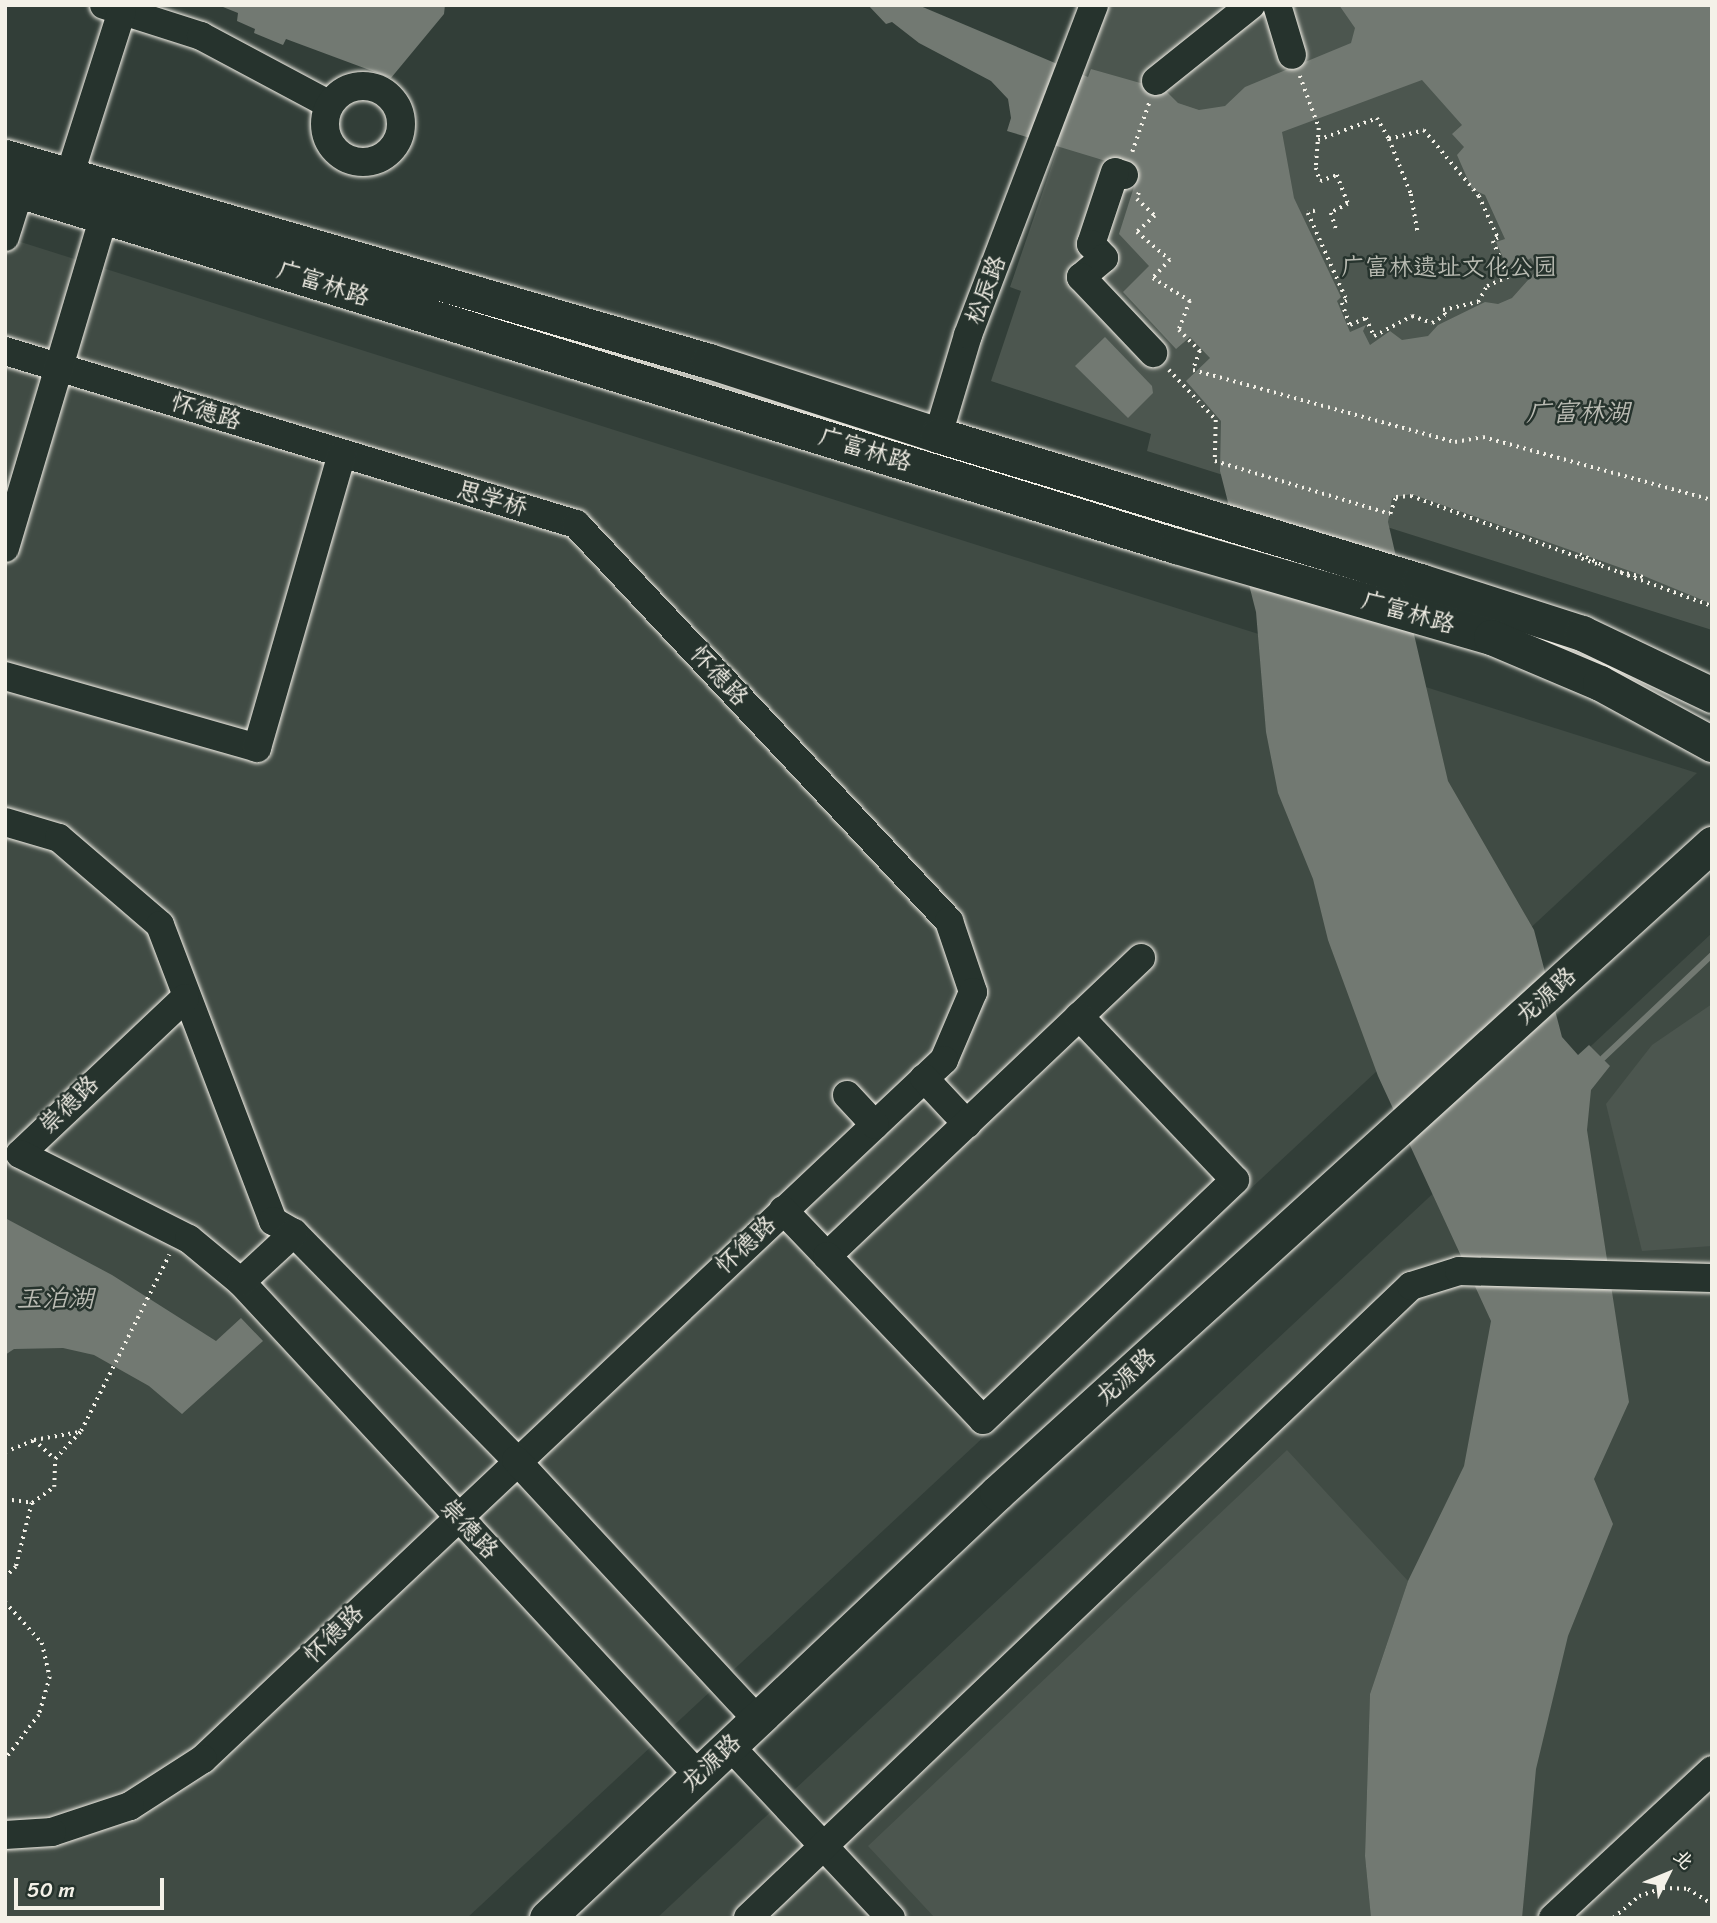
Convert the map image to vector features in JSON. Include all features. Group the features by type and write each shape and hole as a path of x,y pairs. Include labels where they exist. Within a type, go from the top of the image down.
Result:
{"main road":[{"name":"广富林路","path":"14,174 69,177 108,201 342,290 1491,637 1600,683 1712,744"},
{"name":"广富林路","path":"14,174 709,361 938,435 1582,633 1712,695"},
{"name":"龙源路","path":"547,1918 997,1493 1712,844"}],"street":[{"name":"松辰路","path":"938,435 968,335 1094,5"},
{"path":"1156,81 1251,5"},
{"path":"1277,5 1292,55"},
{"path":"69,177 113,8 165,14 330,105"},
{"path":"1132,183 1115,172 1091,244 1104,258 1081,277 1153,353"},
{"path":"5,237 14,174"},
{"path":"5,548 108,201"},
{"name":"怀德路","path":"5,351 407,475"},
{"path":"5,676 257,748 342,454"},
{"name":"思学桥","path":"407,475 576,524"},
{"name":"怀德路","path":"5,1835 52,1832 130,1806 203,1759 516,1460 924,1079 943,1060 973,992 948,921 576,524"},
{"path":"5,821 59,838 160,925 185,998 274,1221 294,1233 516,1460 757,1720"},
{"path":"827,1256 1140,958"},
{"name":"崇德路","path":"185,998 20,1154 180,1234 241,1282 698,1775"},
{"path":"783,1210 982,1420 1235,1180 1079,1016"},
{"path":"924,1079 967,1124"},
{"path":"847,1095 875,1125"},
{"path":"241,1282 294,1233"},
{"path":"748,1918 1411,1286 1459,1271 1712,1278"},
{"path":"729,1745 891,1918"},
{"path":"1553,1918 1712,1770"}],"path":[{"path":"1292,55 1319,128 1315,168 1320,181 1337,175 1348,204 1331,213 1338,231"},
{"path":"1156,81 1132,183 1137,199 1155,216 1137,232 1170,260 1153,278 1190,301 1180,330 1200,351 1193,370 1455,442 1483,437 1712,500"},
{"path":"1318,140 1377,118 1389,139 1411,194 1418,232"},
{"path":"1389,139 1424,130 1433,137 1459,169 1470,191 1479,197 1498,238 1493,242 1508,276"},
{"path":"1315,211 1308,213 1347,301 1342,303 1350,325 1366,318 1374,336 1412,316 1432,323 1445,315 1443,310 1478,302 1487,286 1530,267"},
{"path":"1153,353 1216,420 1215,461 1391,514 1396,497 1411,496 1712,606"},
{"path":"1580,554 1603,567"},
{"path":"1619,573 1644,578"},
{"path":"5,1578 16,1567 32,1503 54,1487 55,1459 81,1431 180,1234"},
{"path":"5,1452 34,1440 81,1431"},
{"path":"34,1440 55,1459"},
{"path":"5,1499 32,1503"},
{"path":"5,1602 42,1643 50,1677 39,1715 5,1760"},
{"path":"1613,1918 1639,1896 1662,1888 1688,1889 1712,1904"}],"shaded area":[{"path":"5,237 1697,773 467,1918 5,1918"},
{"path":"1712,933 1712,1918 657,1918"}],"green space":[{"name":"广富林湖","path":"1107,5 1712,5 1712,630 1147,451 1151,434 991,381 1021,291 1010,287"},
{"path":"1712,1004 1712,1246 1642,1251 1606,1104 1652,1045"},
{"path":"1287,1450 1408,1581 1370,1694 1365,1856 1371,1918 935,1918 868,1846"}],"water":[{"path":"218,5 445,5 444,14 391,78 286,39 283,45 254,33 255,29 237,21 238,13"},
{"path":"868,5 918,5 1088,77 1091,69 1165,90 1178,103 1199,110 1225,106 1245,87 1351,43 1355,28 1339,5 1712,5 1712,604 1644,576 1411,494 1392,498 1388,522 1448,781 1534,930 1562,1037 1578,1055 1589,1045 1610,1066 1591,1090 1587,1130 1629,1402 1594,1479 1613,1524 1568,1636 1536,1769 1522,1918 1371,1918 1365,1856 1370,1694 1408,1581 1464,1466 1491,1321 1378,1076 1328,940 1313,879 1278,793 1266,732 1256,612 1220,471 1221,421 1186,381 1210,358 1190,337 1176,349 1123,292 1149,266 1119,234 1139,171 1007,131 1011,118 1008,99 991,81 919,43 892,22 886,24","holes":["1422,80 1462,125 1452,134 1464,147 1457,155 1472,189 1485,195 1505,239 1496,242 1509,271 1531,258 1537,270 1512,298 1498,304 1485,302 1438,325 1428,336 1402,340 1390,331 1370,345 1363,331 1366,325 1350,332 1337,301 1341,297 1294,198 1282,132"]},
{"path":"1105,337 1152,386 1153,393 1128,418 1075,366"},
{"name":"玉泊湖","path":"5,1218 112,1275 216,1341 241,1318 263,1341 182,1414 149,1386 94,1355 63,1348 14,1349 5,1355"}],"waterway":[{"path":"1603,1058 1712,955"}],"park label":[{"name":"广富林遗址文化公园","path":"1449,268"}]}
